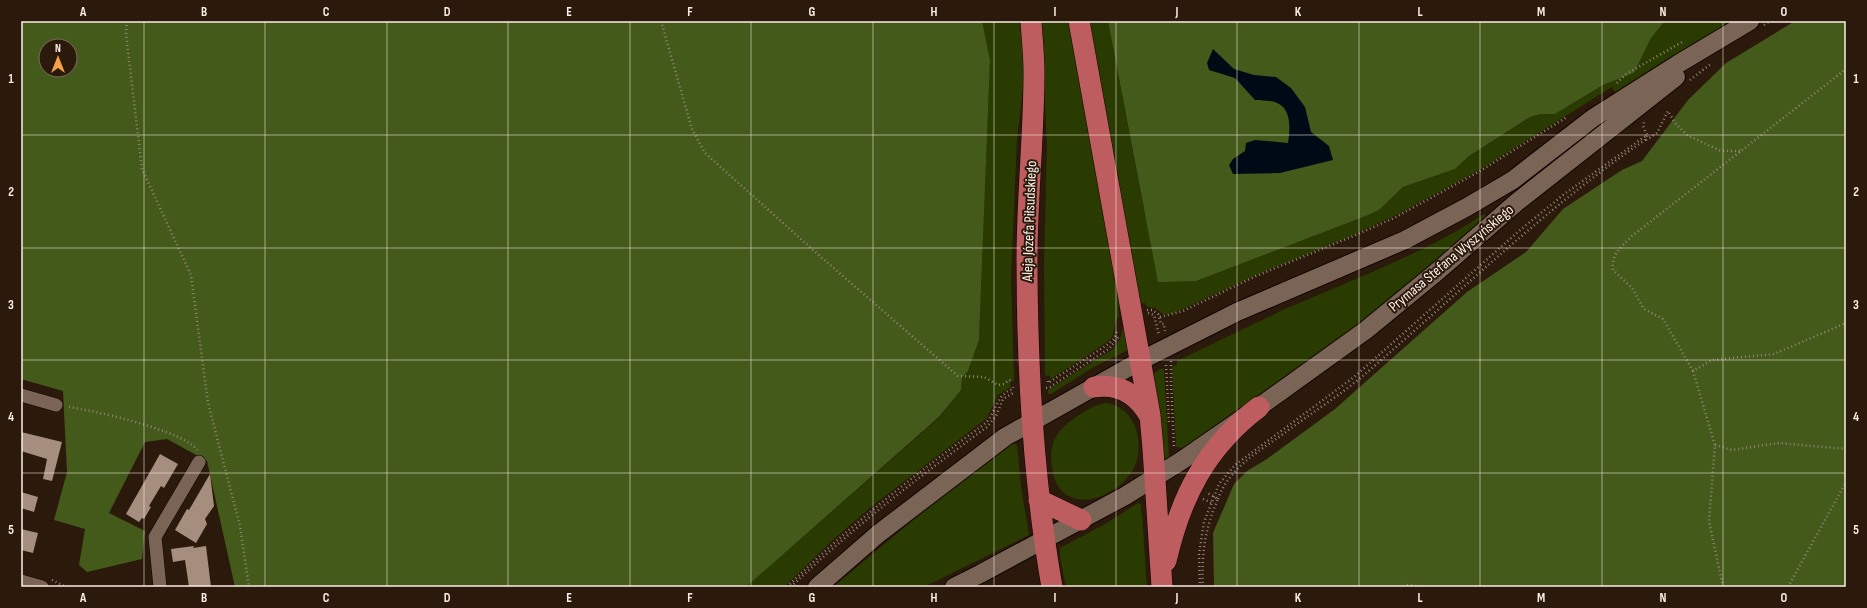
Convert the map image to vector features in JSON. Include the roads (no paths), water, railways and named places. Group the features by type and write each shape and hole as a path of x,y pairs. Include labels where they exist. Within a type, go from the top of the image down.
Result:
{"main road":[{"name":"Aleja Józefa Piłsudskiego","path":"1032,21 1034,79 1022,385 1032,422"},
{"path":"1079,21 1150,415 1162,587"},
{"name":"Prymasa Stefana Wyszyńskiego","path":"1094,387 1140,361 1238,312 1398,244 1442,222 1513,180 1593,118 1678,64 1750,25"},
{"name":"Prymasa Stefana Wyszyńskiego","path":"1155,478 1260,407 1366,330 1428,280 1553,173 1750,25"},
{"path":"817,587 878,534 1005,437 1094,387 1112,387 1128,392 1141,402 1150,415"},
{"path":"1162,587 1165,564 1178,516 1189,491 1222,440 1245,418 1260,407"},
{"path":"1032,422 1039,500 1052,587"},
{"path":"954,587 1081,520 1155,478"},
{"path":"1039,500 1081,520"}],"street":[{"path":"21,395 56,405"},
{"path":"160,587 155,537 199,462"},
{"path":"21,581 42,587"}]}
